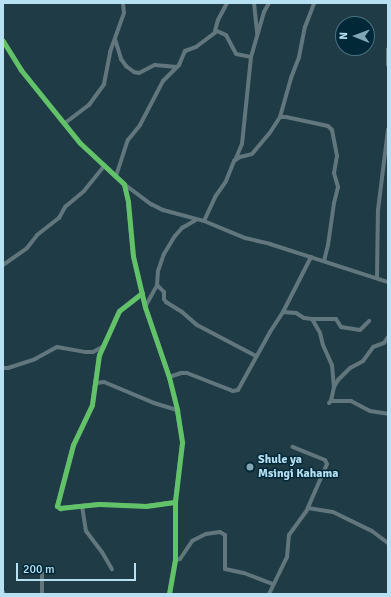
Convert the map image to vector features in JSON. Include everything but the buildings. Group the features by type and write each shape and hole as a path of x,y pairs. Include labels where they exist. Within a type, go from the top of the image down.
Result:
{"street":[{"path":"65,123 89,105 104,84 114,38 124,13 123,3"},
{"path":"116,176 128,140 142,122 163,81 178,67 185,51 196,48 215,31 218,20 227,3"},
{"path":"254,3 257,38"},
{"path":"204,221 242,144 251,57 264,12 269,3"},
{"path":"236,158 252,154 269,134 280,117 291,78 299,57 305,27 314,3"},
{"path":"215,31 226,35 236,54 251,57"},
{"path":"114,38 121,59 126,66 134,72 139,73 154,65 178,67"},
{"path":"3,41 21,70 83,146 124,184 157,208 204,221 245,238 270,244 388,282"},
{"path":"388,49 388,65"},
{"path":"280,117 328,126 332,130 337,156 334,173 338,187 324,261"},
{"path":"377,278 378,210 388,130"},
{"path":"3,265 27,248 37,235 59,218 65,207 84,191 105,165"},
{"path":"124,184 128,202 134,256 145,307 169,377 177,410 182,443 175,502 175,560 169,594"},
{"path":"145,307 156,285 159,268 175,236 182,228 196,220"},
{"path":"169,377 181,373 187,373 236,391 284,312 311,258"},
{"path":"156,285 164,292 164,299 166,302 182,312 197,325 256,356"},
{"path":"142,293 119,311 102,347 99,355 92,407 73,445 63,488 57,504 60,508 99,504 146,506 175,502"},
{"path":"284,312 294,312 304,318 336,319 341,327 360,330 369,321"},
{"path":"312,319 320,333 323,345 332,365 334,387 330,402 351,401 370,411 388,414"},
{"path":"334,387 350,368 363,361 373,347 386,343 388,337"},
{"path":"3,368 8,368 35,359 57,346 85,352 93,352 102,347"},
{"path":"96,383 104,382 154,403 177,410"},
{"path":"268,594 286,559 289,535 308,508 327,463 318,457 292,447"},
{"path":"82,506 86,531 102,552 112,569"},
{"path":"308,508 333,512 372,531 388,543"},
{"path":"175,560 180,559 192,541 200,536 223,533 225,535 226,550 224,569 244,573 273,584"},
{"path":"42,573 42,594"}],"cycle path":[{"path":"3,41 21,70 80,143 124,184 128,202 133,256 145,307 169,377 177,410 182,443 175,502 175,560 169,594"},
{"path":"142,293 119,311 99,355 92,405 73,445 57,506 60,508 99,504 146,506 175,502"}],"place":[{"name":"Shule ya Msingi Kahama","path":"250,467"}]}
